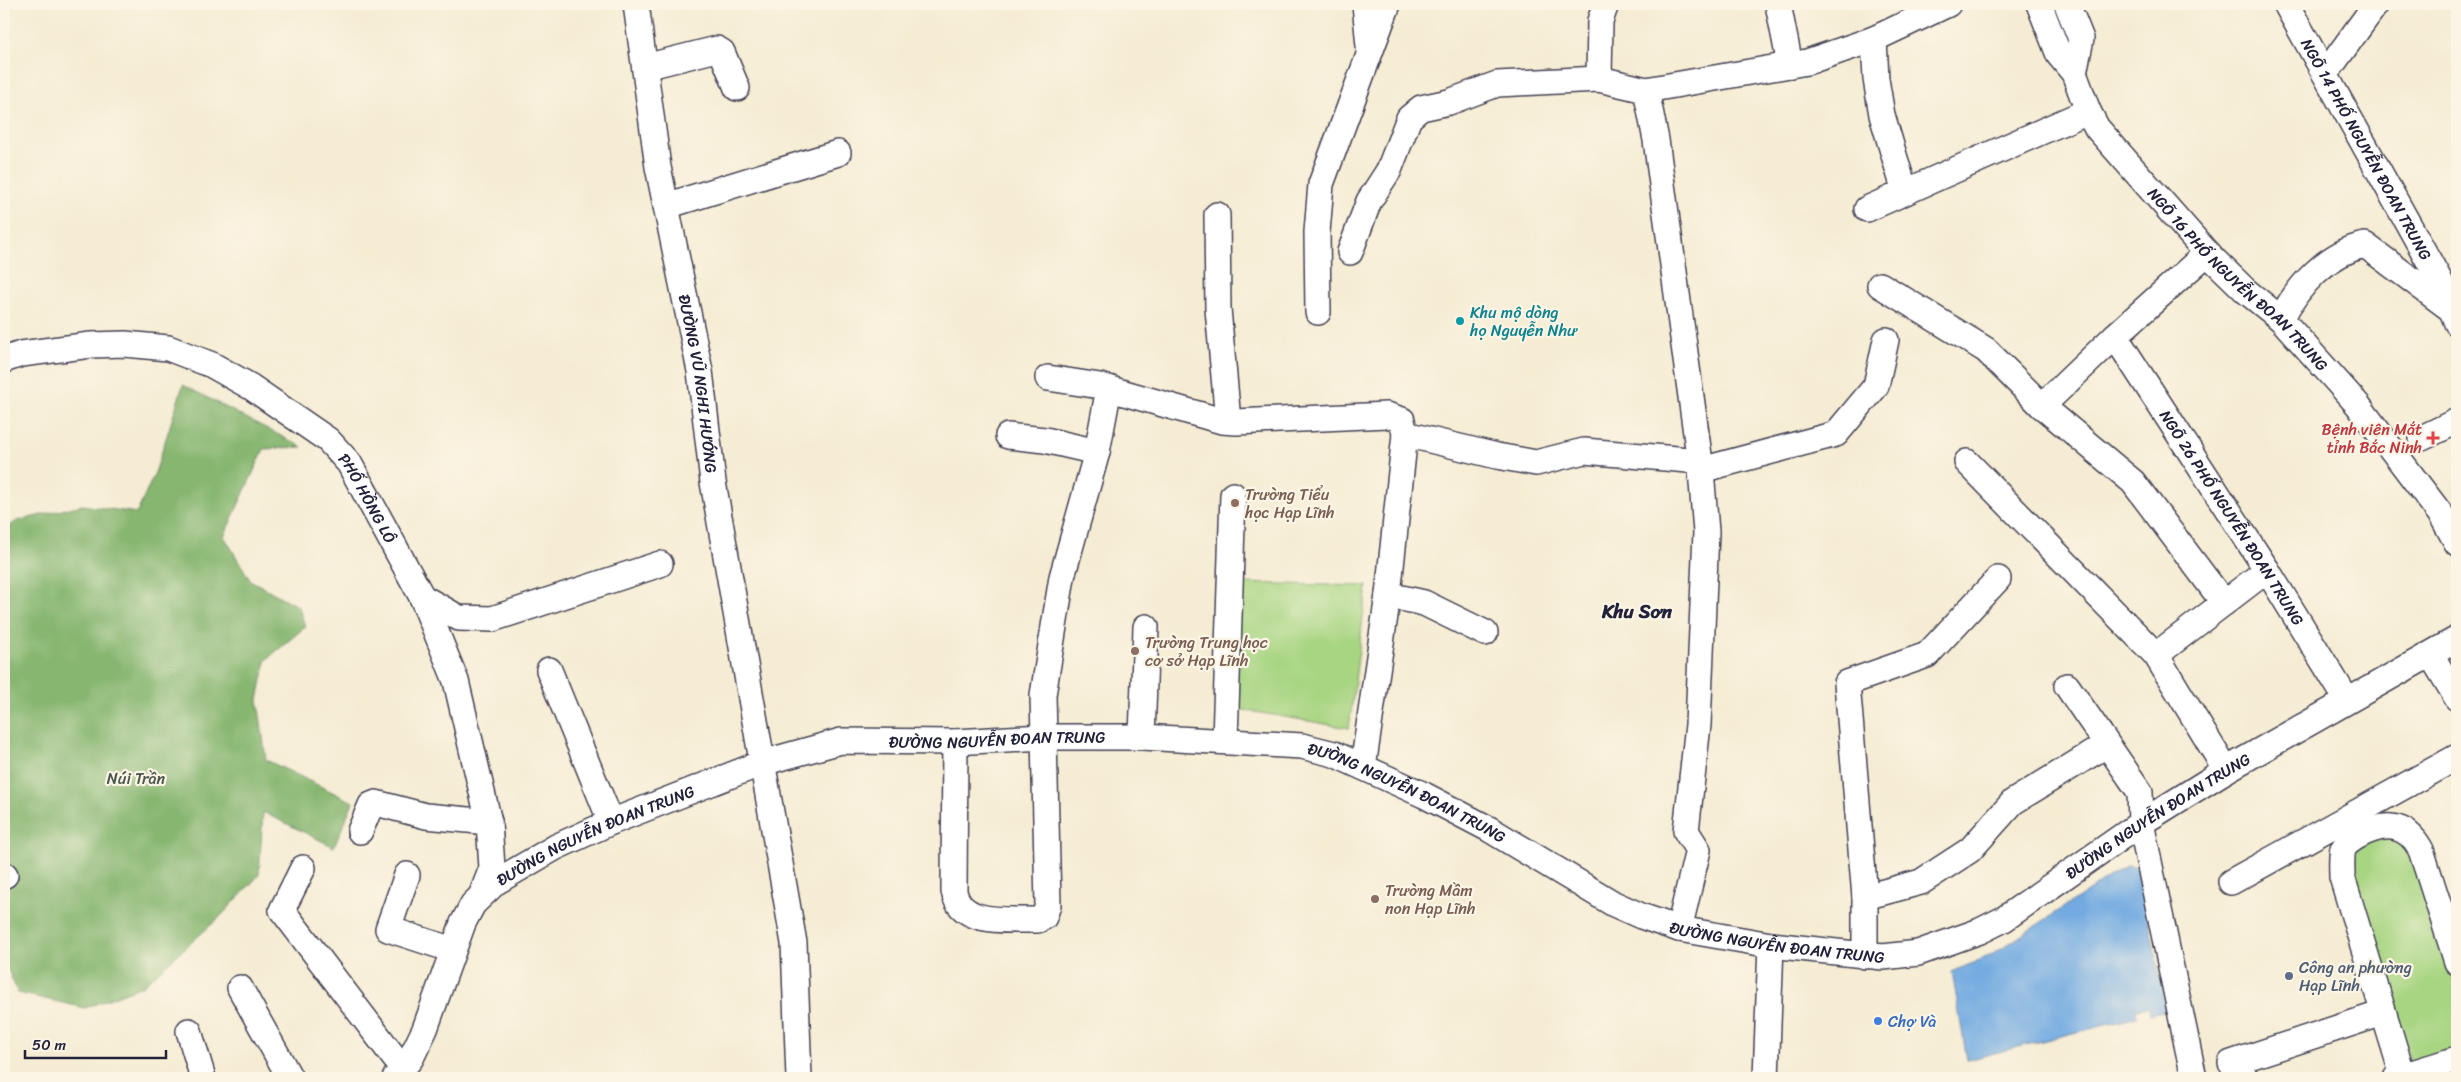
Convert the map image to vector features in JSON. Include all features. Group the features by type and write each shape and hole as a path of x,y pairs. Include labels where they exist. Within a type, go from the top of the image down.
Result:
{"street":[{"name":"ĐƯỜNG VŨ NGHI HƯỚNG","path":"636,4 658,167 700,371 713,482 794,943 799,1078"},
{"path":"1366,4 1370,51"},
{"path":"1318,312 1316,232 1321,184 1388,4"},
{"path":"1599,79 1600,21 1606,4"},
{"path":"1778,4 1790,65"},
{"path":"1350,252 1369,201 1389,170 1409,118 1421,108 1456,100 1497,84 1599,79 1646,90 1807,62 1874,40 1948,4"},
{"name":"NGÕ 16 PHỐ NGUYỄN ĐOAN TRUNG","path":"2039,4 2059,55 2074,73 2088,111 2097,128 2207,253 2246,291 2281,319 2358,405 2442,516 2457,543"},
{"path":"2067,4 2081,39 2074,73"},
{"name":"NGÕ 14 PHỐ NGUYỄN ĐOAN TRUNG","path":"2286,4 2449,278 2455,317"},
{"path":"2326,73 2376,4"},
{"path":"1874,40 1876,79 1882,115 1905,192"},
{"path":"645,67 717,49 722,52 737,88"},
{"path":"1646,90 1656,140 1700,465 1706,532 1698,725 1686,831 1698,850 1678,930"},
{"path":"1866,209 2088,111"},
{"path":"666,206 838,153"},
{"path":"1217,215 1218,309 1228,421"},
{"path":"2281,319 2291,299 2312,274 2352,247 2365,244 2455,317"},
{"path":"2042,406 2115,336 2207,253"},
{"path":"1880,285 1986,350 2042,406 2133,482 2224,603"},
{"name":"NGÕ 26 PHỐ NGUYỄN ĐOAN TRUNG","path":"2115,336 2267,570 2347,700"},
{"path":"1405,434 1497,456 1536,463 1584,451 1700,465 1836,434 1876,386 1886,340"},
{"name":"PHỐ HỒNG LÔ","path":"4,360 29,353 92,345 124,344 168,348 212,365 251,387 328,440 349,463 422,597 456,681 489,822 492,868 482,894"},
{"path":"1048,378 1109,388 1228,421 1387,415 1402,420 1405,434 1388,595 1363,767"},
{"path":"955,742 954,891 958,904 963,910 980,917 1038,920 1044,917 1048,906 1043,695 1062,577 1097,452 1109,388"},
{"path":"2422,438 2457,421"},
{"path":"1008,436 1045,440 1097,452"},
{"path":"1967,462 2156,655 2226,770"},
{"path":"1225,740 1233,495"},
{"path":"422,597 459,618 492,619 660,564"},
{"path":"2156,655 2267,570"},
{"path":"1865,956 1865,897 1847,683 1927,655 1998,579"},
{"path":"1388,595 1424,603 1485,633"},
{"path":"1142,737 1146,627"},
{"name":"ĐƯỜNG NGUYỄN ĐOAN TRUNG","path":"399,1074 425,1029 462,923 482,894 521,866 611,822 762,763 841,741 955,742 1043,737 1142,737 1225,740 1302,746 1334,754 1466,817 1614,904 1678,930 1772,945 1884,957 1918,954 1980,931 2004,919 2141,823 2226,770 2347,700 2431,655 2457,638"},
{"path":"2431,655 2457,698"},
{"path":"549,670 611,822"},
{"path":"2067,686 2140,792 2141,823 2194,1078"},
{"path":"1865,897 1921,882 1970,850 2013,802 2106,745"},
{"path":"2230,882 2457,757"},
{"path":"360,831 371,805 376,803 426,816 489,822"},
{"path":"2457,962 2421,850 2415,838 2405,830 2393,827 2377,828 2350,841 2343,849 2342,876 2383,1013 2399,1077 2457,1059"},
{"path":"304,868 282,910 399,1074"},
{"path":"407,875 388,928 454,950"},
{"path":"1766,1078 1772,945"},
{"path":"240,988 290,1078"},
{"path":"2240,1073 2383,1013"},
{"path":"189,1031 203,1078"}],"green space":[{"name":"Núi Trần","path":"183,385 302,447 264,449 224,536 250,580 299,607 305,627 266,660 258,700 266,760 353,802 334,847 263,812 259,875 220,917 142,986 85,1008 18,993 4,961 4,530 17,521 82,505 137,513 156,470"},
{"path":"1239,583 1367,586 1349,728 1232,708"},
{"path":"2382,833 2412,843 2457,987 2457,1053 2411,1064 2350,864 2354,844"}],"water":[{"path":"2128,865 2138,869 2167,1010 2150,1015 2149,1007 2136,1009 2137,1017 1967,1060 1952,972 1993,954"}],"place":[{"name":"Khu mộ dòng họ Nguyễn Như","path":"1460,321"},
{"name":"Bệnh viện Mắt tỉnh Bắc Ninh","path":"2433,438"},
{"name":"Trường Tiểu học Hạp Lĩnh","path":"1235,503"},
{"name":"Trường Trung học cơ sở Hạp Lĩnh","path":"1135,651"},
{"name":"Trường Mầm non Hạp Lĩnh","path":"1375,899"},
{"name":"Công an phường Hạp Lĩnh","path":"2289,976"},
{"name":"Chợ Và","path":"1878,1021"}],"district":[{"name":"Khu Sơn","path":"1637,611"}]}
